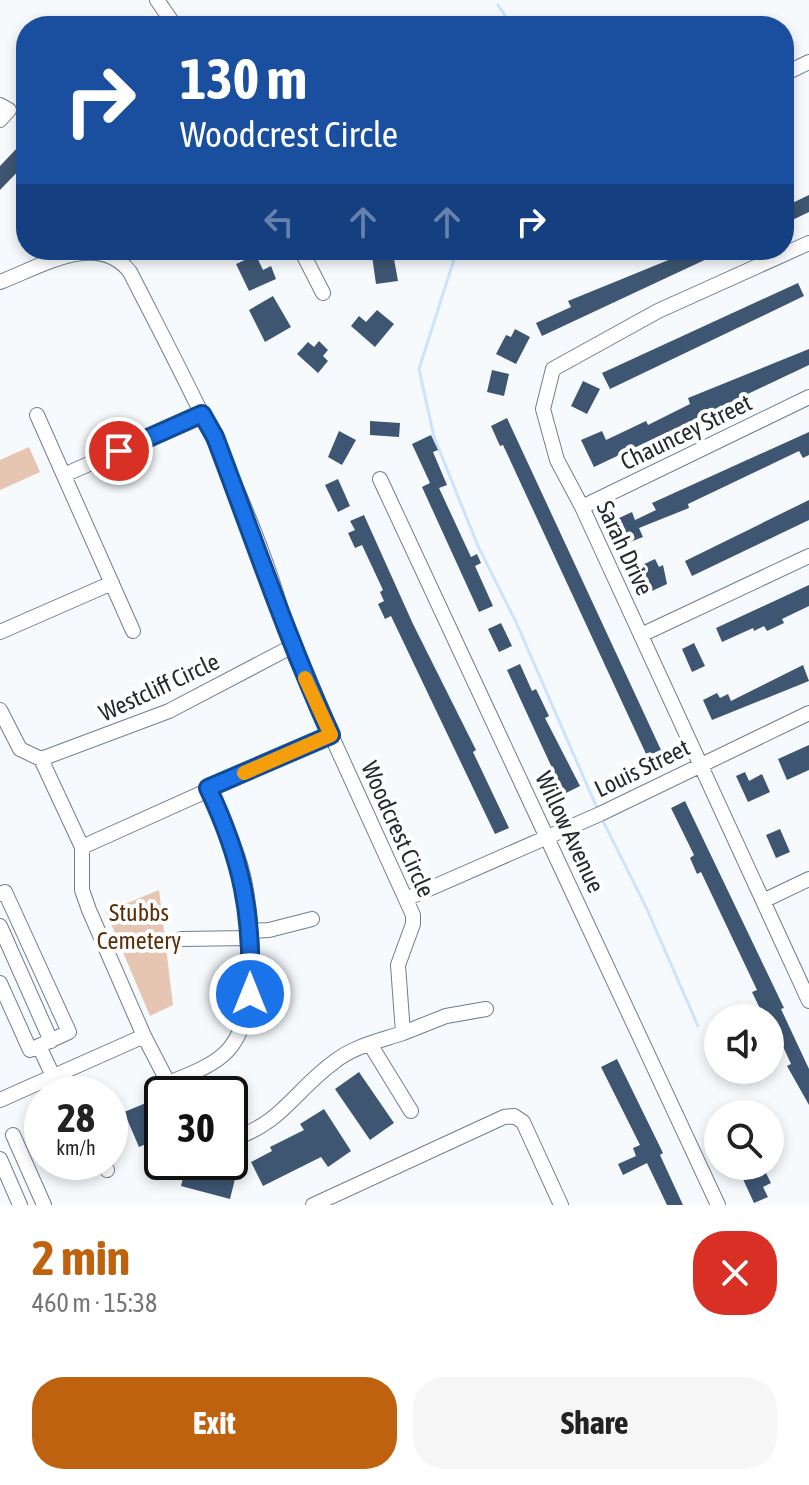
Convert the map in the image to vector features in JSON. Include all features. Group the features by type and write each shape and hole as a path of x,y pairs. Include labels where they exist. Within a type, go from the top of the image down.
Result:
{"street":[{"path":"0,105 9,110 0,120"},
{"path":"0,282 62,260"},
{"path":"82,847 331,735 291,647 278,600 215,437 121,260"},
{"path":"306,260 323,293"},
{"name":"Sarah Drive","path":"771,260 658,311 553,369 543,409 557,460 582,507 809,1001"},
{"name":"Chauncey Street","path":"582,507 809,397"},
{"path":"64,475 202,414"},
{"path":"37,415 133,631"},
{"name":"Willow Avenue","path":"380,479 718,1205"},
{"path":"641,635 809,556"},
{"path":"0,632 112,583"},
{"name":"Westcliff Circle","path":"41,759 169,711 291,647"},
{"path":"0,710 20,749 41,759 82,847 82,890 144,1036 165,1076"},
{"name":"Louis Street","path":"406,899 600,814 809,713"},
{"name":"Woodcrest Circle","path":"331,735 406,899 413,924 398,965 403,1033"},
{"path":"190,1076 224,1054 237,1038 250,994 249,934 241,872 208,788"},
{"path":"763,901 809,879"},
{"path":"0,894 5,892 69,1032 30,1050 0,983"},
{"path":"181,939 249,934 312,919"},
{"path":"0,926 58,1074"},
{"path":"248,1132 272,1122 331,1063 370,1044 446,1016 486,1009"},
{"path":"0,1100 144,1036"},
{"path":"370,1044 411,1111"},
{"path":"313,1205 338,1200 504,1117 514,1116 523,1122 561,1205"},
{"path":"13,1135 44,1205"},
{"path":"0,1159 20,1205"}],"green space":[{"path":"29,447 40,472 0,490 0,460"},
{"name":"Stubbs Cemetery","path":"159,890 173,1005 150,1016 106,912"}],"building":[{"path":"16,149 16,173 0,190 0,166"},
{"path":"809,195 809,212 794,219 794,202"},
{"path":"258,260 263,270 271,266 276,279 249,291 236,264"},
{"path":"373,260 394,260 398,281 376,284"},
{"path":"668,260 705,260 542,336 536,323 571,307 568,301"},
{"path":"798,283 804,296 610,389 602,373"},
{"path":"273,296 291,327 265,342 249,310"},
{"path":"377,310 394,324 375,347 351,326 359,316 366,322"},
{"path":"515,329 530,337 516,364 496,354 506,335 511,337"},
{"path":"319,341 328,350 323,356 328,361 318,373 297,354 308,342 314,347"},
{"path":"809,349 809,365 594,467 581,440 602,431 606,440 646,421 648,425 690,404 688,398"},
{"path":"492,370 509,374 504,396 487,392"},
{"path":"583,381 600,389 587,414 571,406"},
{"path":"507,418 661,750 647,756 503,445 500,446 491,426"},
{"path":"370,421 400,423 399,437 370,435"},
{"path":"339,431 356,440 342,465 328,457"},
{"path":"809,432 809,455 803,458 799,451 688,504 689,508 639,528 643,537 630,542 619,518 632,512 635,520 656,510 652,503"},
{"path":"431,435 438,450 433,452 447,485 439,488 471,557 477,554 481,563 475,566 493,606 479,612 422,487 430,483 412,444"},
{"path":"338,479 350,506 338,512 325,485"},
{"path":"809,500 809,520 692,576 685,561"},
{"path":"364,515 413,624 476,750 473,752 509,828 495,834 391,616 385,619 378,604 384,601 380,592 383,590 362,545 355,548 348,533 355,530 350,521"},
{"path":"655,559 659,567 663,565 667,584 652,591 640,566"},
{"path":"809,585 809,606 782,619 784,623 767,631 764,626 754,631 753,628 722,642 716,628"},
{"path":"501,623 512,646 499,652 488,629"},
{"path":"694,643 705,666 692,672 682,649"},
{"path":"520,664 532,691 536,689 549,716 545,718 580,786 564,794 507,670"},
{"path":"803,665 809,681 712,720 703,700 717,693 720,698 728,694 731,701"},
{"path":"809,745 809,770 787,780 778,759"},
{"path":"745,772 749,781 762,774 770,792 748,802 736,776"},
{"path":"685,801 782,1004 758,1004 752,992 757,990 701,872 697,874 690,858 694,855 671,808"},
{"path":"780,829 790,852 776,858 766,835"},
{"path":"784,1015 809,1069 809,1105 787,1066 791,1064 784,1049"},
{"path":"617,1059 663,1153 660,1155 683,1205 667,1205 647,1163 623,1175 618,1164 636,1156 633,1148 640,1145 601,1067"},
{"path":"359,1072 394,1123 370,1140 335,1089"},
{"path":"144,1104 144,1145 139,1147 128,1121 128,1110"},
{"path":"324,1109 351,1151 328,1167 321,1157 263,1186 251,1162 272,1151 270,1147 304,1130 300,1124"},
{"path":"182,1180 235,1180 230,1199 181,1186"},
{"path":"743,1180 770,1180 771,1183 763,1187 768,1197 754,1203"}],"waterway":[{"path":"498,5 505,16"},
{"path":"454,260 419,369 434,437 478,546 516,622 597,808"},
{"path":"602,819 646,907 698,1026"}],"slow traffic":[{"path":"244,773 331,735 305,678"}],"route":[{"path":"119,451 202,414 215,437 273,588 291,647 331,735 208,788 238,858 245,885 250,994"}]}
